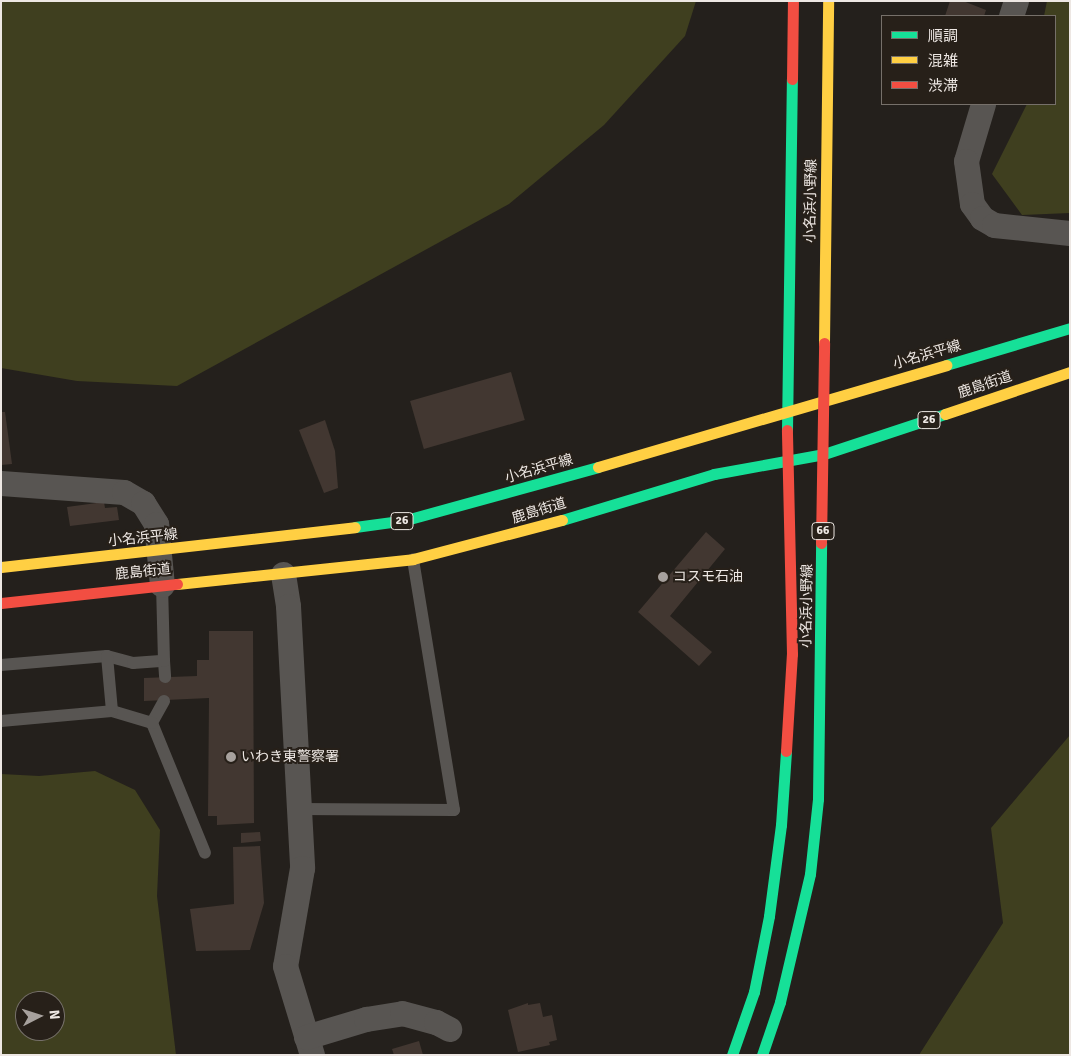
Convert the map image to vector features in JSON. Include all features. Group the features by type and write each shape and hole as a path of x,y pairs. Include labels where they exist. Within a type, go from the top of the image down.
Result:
{"main road":[{"name":"小名浜小野線","path":"732,1055 754,992 769,916 781,825 792,654 787,461 790,411 793,1"},
{"name":"小名浜小野線","path":"762,1055 780,1002 810,874 818,799 824,454 828,1"},
{"name":"小名浜平線","path":"1,567 158,552 406,520 674,446 1070,328"},
{"name":"鹿島街道","path":"1,603 413,559 517,534 714,474 824,454 1070,372"}],"street":[{"path":"1011,15 1016,1"},
{"path":"983,105 966,161 972,204 982,218 994,225 1070,232"},
{"path":"1,483 124,492 143,503 156,524 162,585"},
{"path":"282,574 288,606 302,868 285,966 309,1046 366,1019 402,1013 436,1022 449,1030"}],"lane":[{"path":"299,809 454,810 413,559"},
{"path":"162,585 165,678"},
{"path":"1,665 107,656 133,663 164,661"},
{"path":"107,656 112,711"},
{"path":"152,723 164,700"},
{"path":"1,721 112,711 152,723"},
{"path":"152,723 206,853"}],"shaded area":[{"path":"1,1 696,1 685,36 604,125 509,204 177,386 77,381 1,368"},
{"path":"1047,1 1070,1 1070,213 1022,215 992,174 1026,105 1056,105 1056,15 1044,15"},
{"path":"1070,735 1070,1055 919,1055 1003,923 991,828"},
{"path":"95,771 135,790 160,830 157,896 176,1055 1,1055 1,774 39,776"}],"building":[{"path":"950,1 963,1 986,10 984,15 945,15"},
{"path":"511,372 525,420 424,449 410,401"},
{"path":"1,412 5,412 12,464 1,465"},
{"path":"325,420 335,451 338,488 324,493 299,430"},
{"path":"104,502 105,508 117,507 119,520 70,526 67,507"},
{"path":"706,532 725,549 670,616 712,652 699,666 638,612"},
{"name":"いわき東警察署","path":"209,631 253,631 254,823 217,825 217,816 208,816 209,698 144,701 144,678 197,676 197,660 209,660"},
{"path":"260,832 261,841 241,843 241,833"},
{"path":"260,846 264,903 250,950 196,951 190,909 234,904 233,847"},
{"path":"528,1003 528,1005 540,1003 543,1017 552,1015 557,1040 549,1042 550,1045 518,1052 508,1010"},
{"path":"419,1041 423,1055 394,1055 392,1049"}],"traffic: fast":[{"path":"787,430 792,79"},
{"path":"946,365 1070,328"},
{"path":"562,520 714,474 824,454 945,414"},
{"path":"355,527 406,520 598,467"},
{"path":"762,1055 780,1002 810,874 818,799 821,543"},
{"path":"732,1055 754,992 769,916 781,825 786,751"}],"traffic: slow":[{"path":"824,343 828,1"},
{"path":"598,467 946,365"},
{"path":"945,414 1070,372"},
{"path":"177,584 413,559 562,520"},
{"path":"1,567 355,527"}],"traffic: jam":[{"path":"792,79 793,1"},
{"path":"821,543 824,343"},
{"path":"786,751 792,654 787,430"},
{"path":"1,603 177,584"}],"place":[{"name":"コスモ石油","path":"663,577"},
{"name":"いわき東警察署","path":"231,757"}]}
